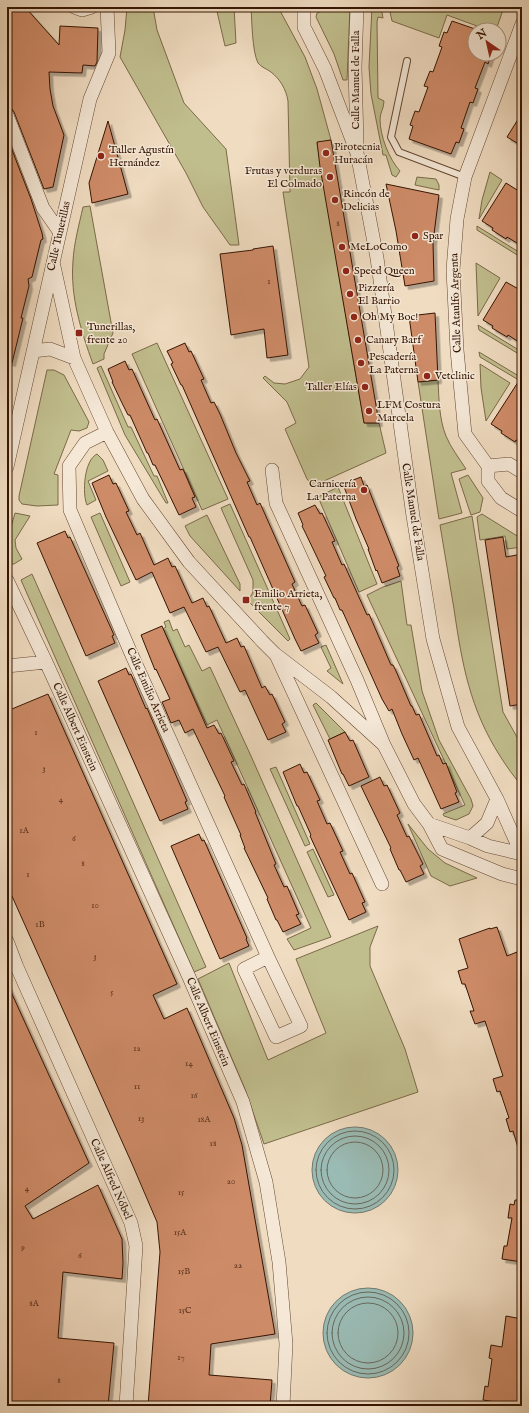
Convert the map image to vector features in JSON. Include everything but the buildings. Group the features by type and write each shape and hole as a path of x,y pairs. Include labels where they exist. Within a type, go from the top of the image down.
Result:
{"street":[{"path":"74,7 82,10 92,7"},
{"name":"Calle Tunerillas","path":"8,456 90,99 109,53 107,7"},
{"name":"Calle Manuel de Falla","path":"298,7 304,27 325,68 357,153"},
{"name":"Calle Manuel de Falla","path":"304,7 304,27"},
{"name":"Calle Manuel de Falla","path":"357,7 355,67 357,153 377,258 412,516 433,639 458,727 497,799 522,854"},
{"name":"Calle Ataulfo Argenta","path":"522,24 465,177 456,219 453,270 457,350 465,434 488,466 488,481 501,498 522,511"},
{"path":"7,115 43,208 59,231"},
{"path":"53,262 74,358 107,432 143,499 189,562 275,654 331,697 384,745"},
{"path":"33,352 50,349 74,358"},
{"name":"Calle Emilio Arrieta","path":"107,432 85,443 69,466 70,510 130,651 268,958 301,1026 276,1037 244,969 268,958"},
{"path":"488,466 509,464 522,472"},
{"path":"272,470 276,503 357,680 384,745 414,804 429,824 442,849 502,874 522,880"},
{"name":"Calle Albert Einstein","path":"7,580 46,662 189,977 243,1102 266,1182 279,1262 286,1344 283,1406"},
{"path":"275,654 382,884"},
{"path":"7,666 46,662"},
{"path":"470,838 487,823 497,799"},
{"path":"429,824 470,838 488,846 522,854"},
{"name":"Calle Alfred Nóbel","path":"7,941 12,963 131,1223 136,1246 126,1406"}],"lane":[{"path":"407,61 391,137 399,152 465,177"}],"shaded area":[{"path":"127,7 153,7 157,30 184,103 226,149 239,245 230,245 203,207 186,173 120,57 125,30"},
{"path":"216,7 234,7 236,43 225,46"},
{"path":"251,7 278,7 305,57 317,89 331,140 317,143 364,423 379,423 386,453 313,486 307,479 285,429 296,423 287,402 263,378 265,376 274,383 285,384 300,379 309,367 283,192 290,192 288,101 286,92 280,81 271,72 262,67 256,58 253,44"},
{"path":"332,7 350,7 347,80 343,80 334,54 316,17 317,13"},
{"path":"372,7 381,7 383,18 378,17 377,22 378,98 384,101 380,126 383,140 389,154 400,171 396,177 392,175 386,155 383,155 371,94 369,67"},
{"path":"389,7 504,7 499,22 467,22 447,15 439,38 392,21"},
{"path":"490,172 502,180 479,219 482,200"},
{"path":"417,177 436,179 439,185 439,190 415,185"},
{"path":"90,206 113,333 104,354 104,359 93,364 77,313 73,287 74,248 83,207"},
{"path":"477,226 522,254 522,258 477,230"},
{"path":"476,263 500,278 478,316"},
{"path":"478,325 522,352 522,356 479,330"},
{"path":"157,343 228,499 202,510 132,354"},
{"path":"479,352 522,378 522,382 480,357"},
{"path":"480,364 510,383 486,421 481,388"},
{"path":"101,366 128,427 131,427 154,476 157,476 168,503 166,503 125,435 97,368"},
{"path":"47,370 54,370 64,375 89,422 87,428 79,431 71,430 54,474 58,475 58,505 37,506 22,504 19,500 19,496"},
{"path":"438,380 442,423 446,436 450,445 466,469 451,473 462,513 439,519 418,382"},
{"path":"97,454 103,460 108,471 88,481 96,500 87,505 85,500 85,478 89,463"},
{"path":"468,475 483,498 480,512 471,515 459,479"},
{"path":"338,487 377,584 359,592 318,497"},
{"path":"230,504 290,639 288,641 248,601 253,592 253,580 221,508"},
{"path":"15,513 30,516 15,540 16,548 22,559 14,564 11,564 8,558 7,545"},
{"path":"100,513 130,582 121,586 91,517"},
{"path":"482,514 522,539 522,547 507,549 505,536 480,540 477,517"},
{"path":"207,515 240,584 240,591 190,536 185,526"},
{"path":"472,516 503,712 522,746 522,786 500,756 481,721 469,686 460,649 440,525"},
{"path":"32,574 206,967 194,972 21,580"},
{"path":"401,581 407,625 411,625 422,691 439,740 471,799 473,806 469,814 456,820 444,816 443,814 465,805 367,595 383,587"},
{"path":"169,620 173,631 177,629 185,647 189,645 202,671 210,667 331,937 294,950 287,939 311,928 217,720 207,725 163,629 166,627 164,622"},
{"path":"326,645 343,684 327,671 331,668 321,647"},
{"path":"316,703 345,732 330,739 313,705"},
{"path":"276,767 310,844 305,846 270,769"},
{"path":"408,824 428,849 445,863 477,878 450,886 431,876"},
{"path":"313,849 334,895 328,897 307,852"},
{"path":"378,926 370,947 370,966 405,1049 418,1092 264,1144 245,1089 198,979 229,963 268,1060 326,1033 296,959"}],"water":[{"path":"355,1127 371,1130 379,1134 391,1146 395,1154 398,1170 395,1186 391,1194 379,1206 371,1210 355,1213 339,1210 331,1206 319,1194 315,1186 312,1170 315,1154 319,1146 331,1134 339,1130"},
{"path":"368,1288 385,1292 400,1301 409,1316 413,1333 409,1350 400,1365 385,1374 368,1378 351,1374 336,1365 327,1350 323,1333 327,1316 336,1301 351,1292"}],"place":[{"name":"Pirotecnia Huracán","path":"326,153"},
{"name":"Taller Agustín Hernández","path":"101,156"},
{"name":"Frutas y verduras El Colmado","path":"330,177"},
{"name":"Rincón de Delicias","path":"335,200"},
{"name":"Spar","path":"415,236"},
{"name":"MeLoComo","path":"342,247"},
{"name":"Speed Queen","path":"346,271"},
{"name":"Pizzería El Barrio","path":"350,294"},
{"name":"Oh My Boc!","path":"354,317"},
{"name":"Tunerillas, frente 20","path":"79,333"},
{"name":"Canary Barf","path":"358,340"},
{"name":"Pescadería La Paterna","path":"361,363"},
{"name":"Vetclinic","path":"427,376"},
{"name":"Taller Elías","path":"365,387"},
{"name":"LFM Costura Marcela","path":"369,411"},
{"name":"Carnicería La Paterna","path":"364,490"},
{"name":"Emilio Arrieta, frente 7","path":"246,600"}]}
